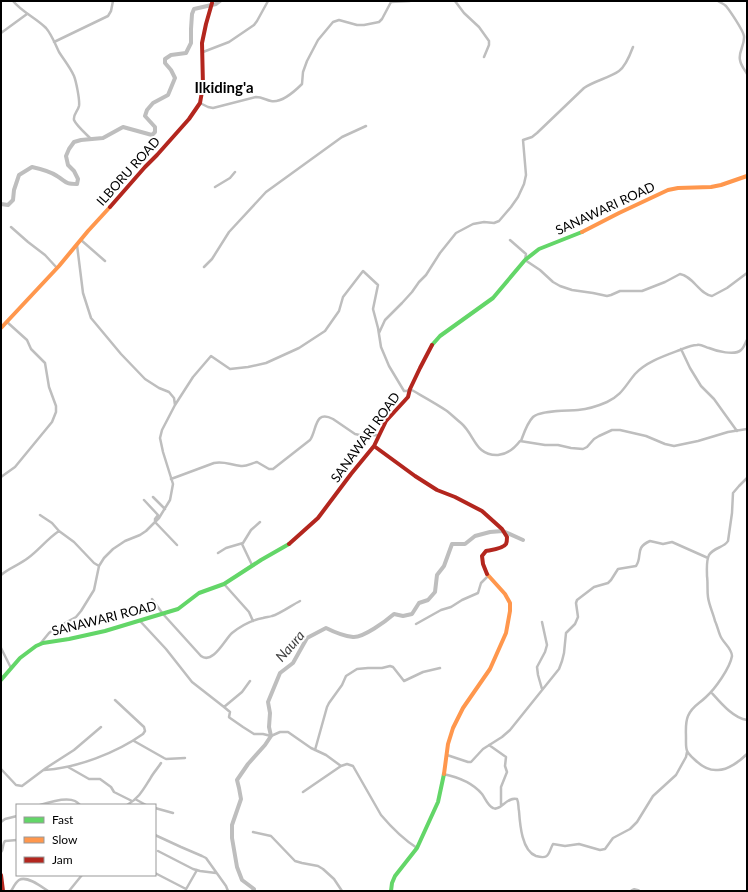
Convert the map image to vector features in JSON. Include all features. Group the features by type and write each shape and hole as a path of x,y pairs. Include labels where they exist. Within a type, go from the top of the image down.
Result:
{"street":[{"path":"13,1 46,28 62,58 72,72 79,103 74,120 90,138"},
{"path":"54,42 108,16 111,11 113,1"},
{"path":"203,52 229,42 254,25 268,1"},
{"path":"200,103 213,108 256,97 261,97 272,101 280,100 302,84 303,72 307,61 318,40 333,22 339,20 357,25 379,22 391,2 410,1"},
{"path":"456,1 464,13 489,41 484,57"},
{"path":"718,1 725,5 729,10 743,33 744,40 739,54 739,59 747,74"},
{"name":"ILBORU ROAD","path":"1,328 58,268 88,231 189,119 200,103 203,86 202,43 213,2"},
{"path":"1,33 27,14"},
{"path":"379,334 386,320 425,277 440,253 456,233 473,224 499,221 512,207 524,184 526,175 523,140 537,133 584,88 618,72 628,59 633,47"},
{"path":"204,268 212,259 229,232 264,194 342,137 366,126"},
{"path":"215,187 230,178 234,172"},
{"name":"SANAWARI ROAD","path":"1,680 26,653 40,644 69,639 140,621 178,609 199,593 224,584 252,565 288,545 318,518 374,446 386,421 408,397 410,389 423,363 432,346 440,336 493,298 525,260 539,249 553,243 566,240 668,190 678,188 711,187 747,176"},
{"path":"11,227 45,255 58,268"},
{"path":"81,240 104,260"},
{"path":"510,240 526,254 525,260 540,270 553,282 572,290 607,296 625,290 642,291 680,274 684,275 708,295 712,296 727,288 747,273"},
{"path":"77,245 83,293 91,318 121,354 145,379 159,388 169,392 174,398 176,405"},
{"path":"40,644 54,629 76,617 81,612 94,590 99,566 104,558 113,549 125,541 146,531 159,518 165,509 170,500 173,484 160,438 162,430 193,377 211,356 230,369 266,363 299,348 325,331 339,311 343,297 363,271 378,285 373,309 381,346 389,366 404,391 410,389 447,411 465,426 476,445 484,452 493,455 501,455 513,450 535,416 541,413 579,410 603,404 618,396 636,374 646,365 665,355 699,344 719,351 736,353 741,350 747,340"},
{"path":"1,477 17,465 52,422 56,412 49,387 45,363 32,349 26,339 7,322"},
{"path":"681,349 701,386 714,399 737,431"},
{"path":"171,479 220,462 227,462 241,466 257,462 273,469 310,440 313,436 317,421 324,417 330,417 355,434 361,436 379,435"},
{"path":"520,441 583,449 599,436 612,430 620,430 646,436 674,446 747,429"},
{"path":"374,446 437,490 455,497 482,511 502,529 507,537 506,544 494,550 486,551 482,556 485,571 505,594 510,603 506,633 490,668 463,708 453,728 448,744 438,802 417,848 395,876 391,891"},
{"path":"444,774 456,777 473,785 482,794 492,808 498,809 511,800 515,798 517,799 519,802 523,840 533,854 543,857 548,856 553,844 566,846 579,844 603,850 607,848 616,836 630,829 638,822 653,796 676,775 686,757 686,722 688,717 694,707 711,692 717,684 732,656 730,649 719,634 709,604 707,569 708,558 712,551 726,544 728,541 732,520 733,493 747,478"},
{"path":"153,497 165,509"},
{"path":"144,500 158,515 155,521"},
{"path":"40,515 74,542 94,563 99,566"},
{"path":"155,521 177,544"},
{"path":"218,553 226,548 242,544 251,530 260,522"},
{"path":"1,575 22,563 59,531"},
{"path":"447,755 471,762 481,750 507,733 557,672 564,653 566,633 575,624 578,617 577,600 594,587 608,583 618,569 636,566 638,563 640,550 644,545 650,541 663,544 672,542 708,558"},
{"path":"242,544 252,565"},
{"path":"416,624 441,610 451,607 478,593 481,583 488,576"},
{"path":"224,584 249,612 253,621"},
{"path":"152,599 163,614 200,656 206,659 220,649 231,634 248,622 273,616 300,601"},
{"path":"140,621 166,649 192,682 230,712 230,718 254,734 271,736 280,732 288,732 341,766"},
{"path":"542,622 547,645 538,668 538,675 542,689"},
{"path":"1,648 11,668"},
{"path":"315,750 326,709 347,675 357,669 382,668 390,666 393,667 404,681 423,672 440,668"},
{"path":"224,707 242,692 250,681"},
{"path":"711,692 722,705 738,717 747,720"},
{"path":"44,770 56,769 90,760 119,749 143,734 145,729 115,700"},
{"path":"1,769 16,785 22,786 74,750 101,727"},
{"path":"133,741 164,758 185,758"},
{"path":"489,745 506,757 508,772 501,787 501,806"},
{"path":"687,752 700,764 716,770 726,768 739,761 747,754"},
{"path":"129,804 145,788 161,763"},
{"path":"303,792 341,766 347,764 353,766 381,815 403,839 417,848"},
{"path":"68,766 89,779 100,779 111,787 114,792 132,802"},
{"path":"135,799 144,804"},
{"path":"43,804 60,800 74,800 79,804"},
{"path":"156,808 173,813"},
{"path":"1,822 5,819 16,816"},
{"path":"253,832 271,836 295,861 318,866 323,869 334,879 342,891"},
{"path":"156,835 202,856 208,861 228,891"},
{"path":"1,852 4,842 8,840 16,840"},
{"path":"158,851 189,867 216,873"},
{"path":"156,874 185,890 197,870"},
{"path":"1,875 4,891"},
{"path":"69,891 81,876"},
{"path":"11,891 18,881 22,879 31,881 48,891"}],"waterway":[{"path":"1,204 8,205 13,200 14,190 19,175 32,167 42,169 68,183 77,184 78,179 74,171 68,165 66,156 74,142 103,138 123,127 152,135 155,132 155,127 145,116 147,110 153,103 168,95 175,78 165,63 165,59 171,55 186,53 191,43 192,14 194,9 216,4 220,1"},
{"name":"Naura","path":"253,891 254,889 242,880 237,867 232,838 232,825 241,799 237,780 271,736 269,727 270,713 268,702 280,673 293,663 307,638 326,628 346,636 357,637 386,621 394,614 403,616 412,614 419,603 428,600 435,592 437,575 444,566 452,544 465,544 475,536 490,532 503,531 523,540"},
{"path":"632,891 638,891"}],"traffic: fast":[{"path":"432,345 440,336 493,298 525,260 539,249 582,232"},
{"path":"1,680 20,658 36,646 43,643 105,631 178,609 199,593 224,584 289,544"},
{"path":"391,891 395,876 417,848 438,802 444,774"}],"traffic: slow":[{"path":"582,232 668,190 678,188 711,187 747,176"},
{"path":"1,328 59,266 110,207"},
{"path":"444,774 448,744 453,728 463,708 490,669 506,633 510,603 505,594 487,574"}],"traffic: jam":[{"path":"110,207 189,119 200,103 203,86 202,43 212,3"},
{"path":"289,544 318,518 374,446 386,421 408,397 410,389 432,345"},
{"path":"374,446 437,490 455,497 482,511 502,529 507,537 506,544 500,548 486,551 482,556 487,574"},
{"path":"1,875 3,891"}],"district":[{"name":"Ilkiding'a","path":"224,88"}]}
